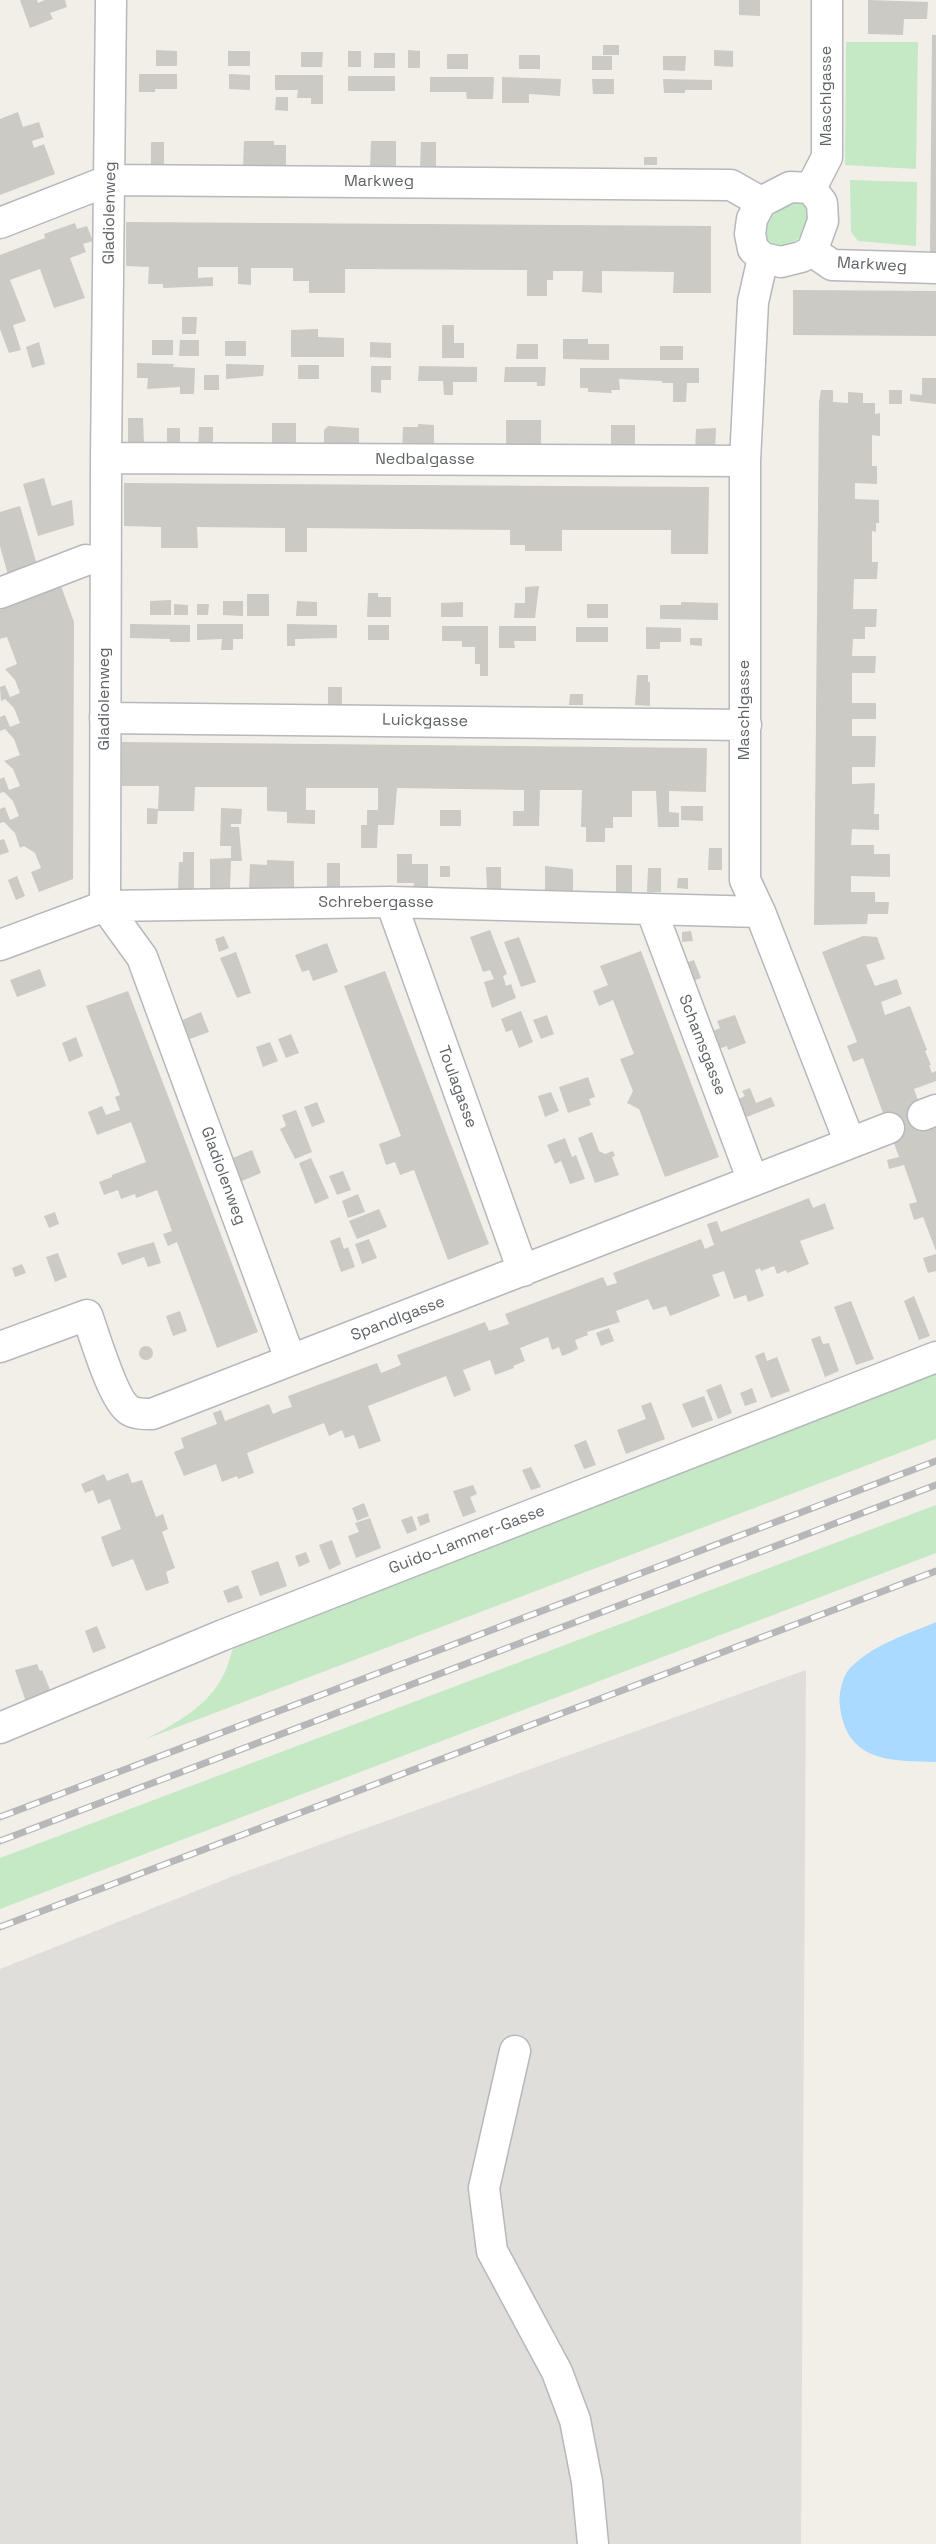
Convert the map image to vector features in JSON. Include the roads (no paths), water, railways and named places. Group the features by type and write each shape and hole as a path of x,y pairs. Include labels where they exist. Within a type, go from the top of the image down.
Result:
{"street":[{"name":"Gladiolenweg","path":"111,0 106,459 105,906 142,957 290,1359"},
{"name":"Maschlgasse","path":"811,188 827,157 827,0"},
{"name":"Markweg","path":"0,223 110,180 731,185 761,202"},
{"path":"790,187 811,188 822,203 823,221 812,251 801,257 781,262 763,258 753,249 750,234 752,219 761,202 790,187"},
{"name":"Markweg","path":"812,251 832,265 936,268"},
{"name":"Maschlgasse","path":"763,258 753,302 745,461 745,880 760,912 850,1143"},
{"name":"Nedbalgasse","path":"106,459 745,461"},
{"path":"0,592 86,560"},
{"name":"Luickgasse","path":"105,718 746,725"},
{"name":"Schrebergasse","path":"0,945 105,906 392,902 760,912"},
{"name":"Toulagasse","path":"392,902 523,1271"},
{"name":"Schamsgasse","path":"651,909 753,1181"},
{"name":"Spandlgasse","path":"0,1347 87,1315 118,1398 129,1410 152,1414 889,1128"},
{"name":"Guido-Lammer-Gasse","path":"0,1728 223,1635 936,1357"},
{"path":"514,2051 484,2188 492,2251 557,2372 575,2420 587,2482 593,2544"}],"water":[{"path":"936,1622 936,1762 903,1761 874,1755 852,1739 844,1725 840,1697 845,1676 850,1668 869,1653"}],"railway":[{"path":"0,1817 936,1461"},
{"path":"0,1841 936,1485"},
{"path":"0,1927 936,1571"}]}
